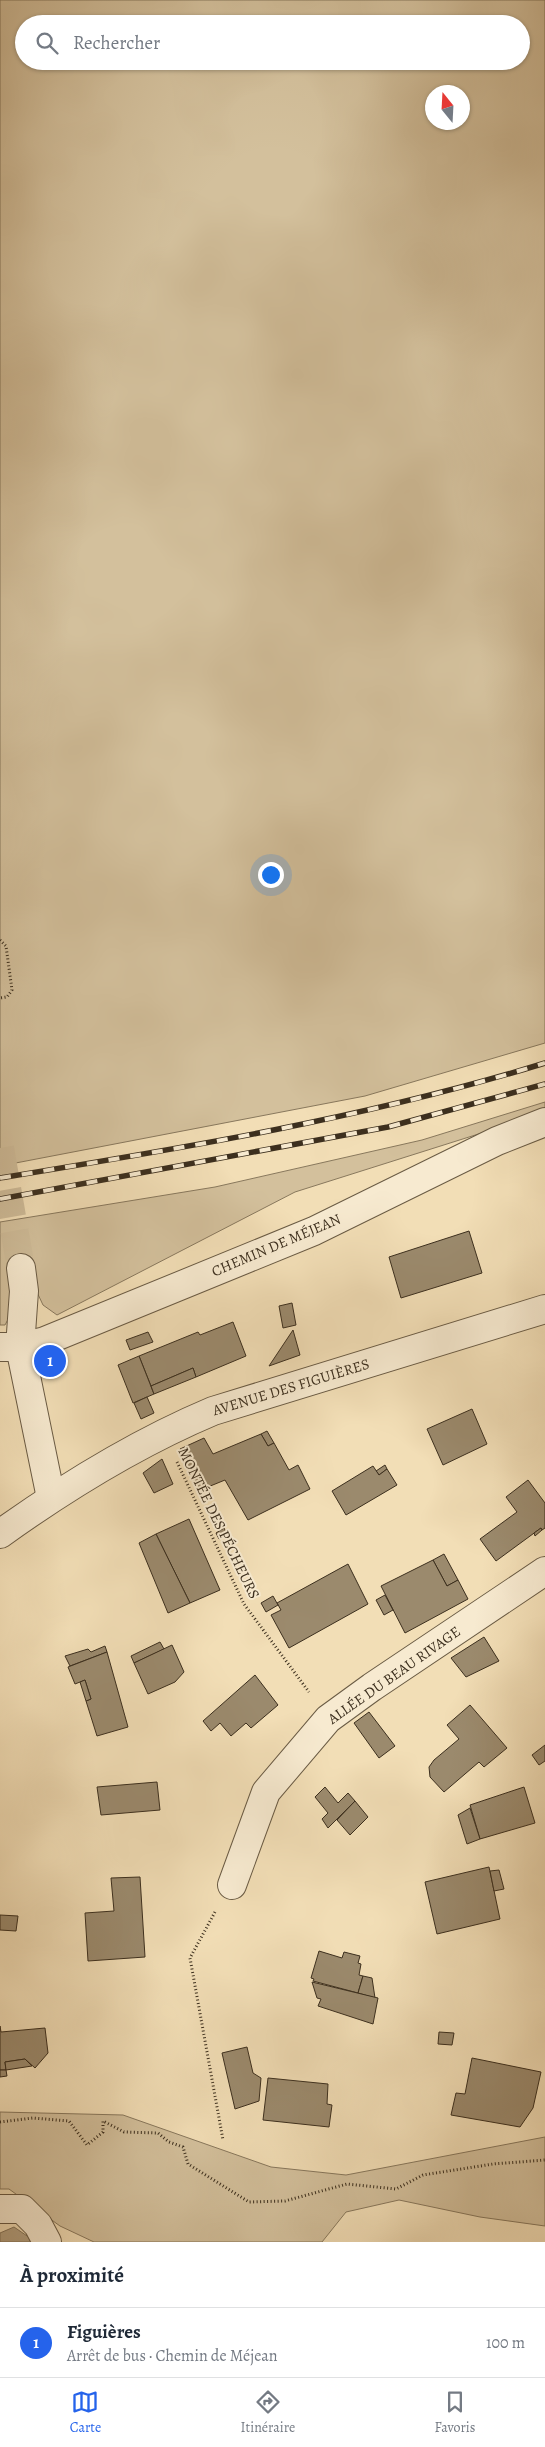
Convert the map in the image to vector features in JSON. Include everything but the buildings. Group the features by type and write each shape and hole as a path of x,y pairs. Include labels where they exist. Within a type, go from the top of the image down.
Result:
{"street":[{"name":"CHEMIN DE MÉJEAN","path":"10,1347 45,1341 314,1230 497,1141 545,1122"},
{"path":"21,1268 24,1291 10,1347 51,1498"},
{"name":"AVENUE DES FIGUIÈRES","path":"0,1534 51,1498 162,1432 212,1411 545,1309"},
{"name":"ALLÉE DU BEAU RIVAGE","path":"232,1885 266,1792 328,1719 372,1687 545,1571"},
{"path":"0,2209 22,2209 38,2225 47,2242"}],"path":[{"path":"0,940 6,946 12,990 7,997 0,998"},
{"name":"MONTÉE DES PÉCHEURS","path":"162,1432 244,1604 328,1719"},
{"path":"222,2140 190,1958 202,1932 232,1885"},
{"path":"0,2122 33,2118 69,2121 87,2145 103,2132 103,2121 124,2132 158,2133 169,2142 183,2147 188,2164 249,2202 286,2201 347,2184 396,2189 423,2176 493,2164 545,2160"}],"shaded area":[{"path":"0,0 545,0 545,1043 365,1096 0,1166"},
{"path":"545,1102 545,1113 295,1192 57,1315 43,1305 36,1290 13,1310 5,1325 0,1325 0,1222 215,1187 422,1140"},
{"path":"0,2112 123,2115 271,2167 346,2175 545,2137 545,2226 480,2217 399,2200 346,2212 322,2242 94,2242 60,2226 9,2189 0,2189"},
{"path":"14,2227 34,2242 0,2242 0,2233"}],"tunnel":[{"path":"0,1148 21,1268"}],"railway":[{"path":"0,1178 206,1143 343,1116 478,1083 545,1063"},
{"path":"0,1199 388,1127 545,1084"}],"place":[{"name":"Figuières","path":"50,1361"}]}
